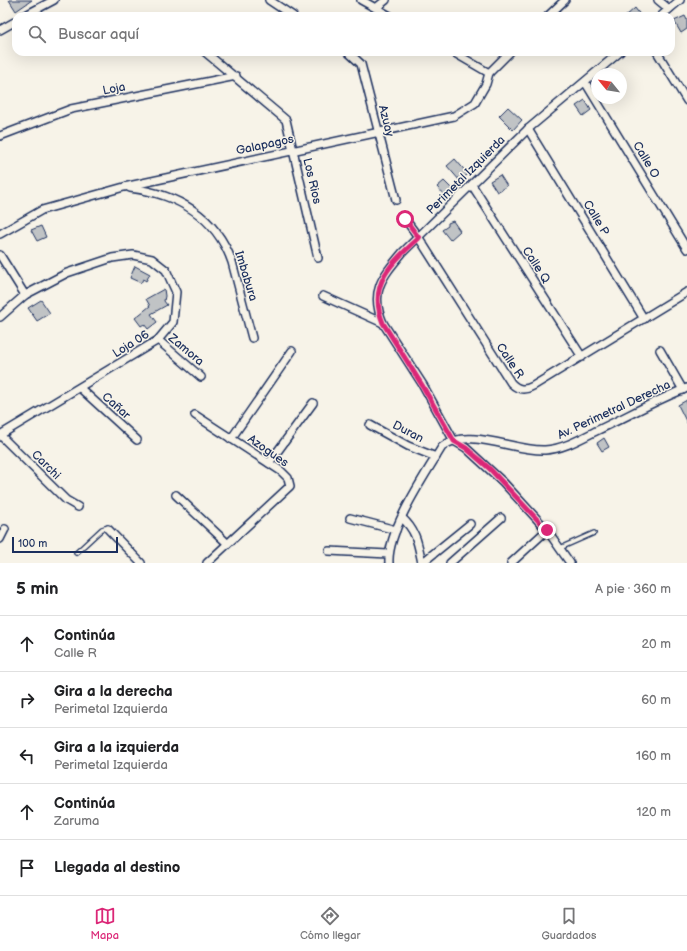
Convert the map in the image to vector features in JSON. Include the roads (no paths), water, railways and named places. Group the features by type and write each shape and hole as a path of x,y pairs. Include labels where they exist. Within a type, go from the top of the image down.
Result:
{"street":[{"path":"38,8 46,0"},
{"path":"31,12 54,0"},
{"path":"269,0 287,12"},
{"path":"361,0 383,12"},
{"path":"376,8 386,0"},
{"path":"552,12 565,0"},
{"path":"658,0 669,9"},
{"path":"666,12 680,0"},
{"path":"0,30 12,23"},
{"name":"Los Rios","path":"209,56 284,116 294,150 318,258"},
{"name":"Azuay","path":"352,56 361,64 396,200"},
{"path":"460,56 489,72"},
{"name":"Galapagos","path":"0,234 42,210 124,187 454,116 469,108 480,96 489,72 506,56"},
{"name":"Perimetal Izquierda","path":"454,441 422,385 383,323 380,314 378,288 384,274 403,252 419,238 528,129 615,56"},
{"path":"660,56 687,100"},
{"name":"Loja","path":"0,136 72,109 236,76"},
{"name":"Calle O","path":"585,82 687,249"},
{"name":"Calle P","path":"528,129 644,319"},
{"name":"Calle Q","path":"472,185 582,357"},
{"name":"Imbabura","path":"124,187 164,194 197,212 216,231 232,262 252,338"},
{"name":"Calle R","path":"405,219 419,238 511,383 516,388 525,390 582,357 687,292"},
{"path":"0,255 25,294 0,317"},
{"name":"Loja 06","path":"0,435 158,340 173,322 176,292 166,270 152,259 133,255 112,258 67,273 25,294"},
{"path":"323,296 383,323"},
{"name":"Zamora","path":"158,340 201,377"},
{"path":"660,350 685,389"},
{"path":"231,439 292,351"},
{"name":"Cañar","path":"80,388 137,440"},
{"name":"Av. Perimetral Derecha","path":"454,441 476,439 534,450 554,449 583,438 685,389"},
{"path":"269,463 313,403"},
{"name":"Azogues","path":"195,415 269,463 288,478 290,486 207,563"},
{"name":"Duran","path":"370,425 408,446 436,457"},
{"name":"Carchi","path":"0,435 66,500 78,507"},
{"path":"389,563 388,554 396,530 402,518 442,447 454,441 466,448 490,469 547,530 560,548 567,562"},
{"path":"176,495 227,543"},
{"path":"350,518 396,530"},
{"path":"402,518 413,528 417,538 422,563 470,524"},
{"path":"450,563 501,518"},
{"path":"0,539 5,529"},
{"path":"108,529 141,563"},
{"path":"511,563 547,530"},
{"path":"329,551 388,554"}],"lane":[{"path":"76,553 102,529 108,529"},
{"path":"560,548 594,534"}]}
